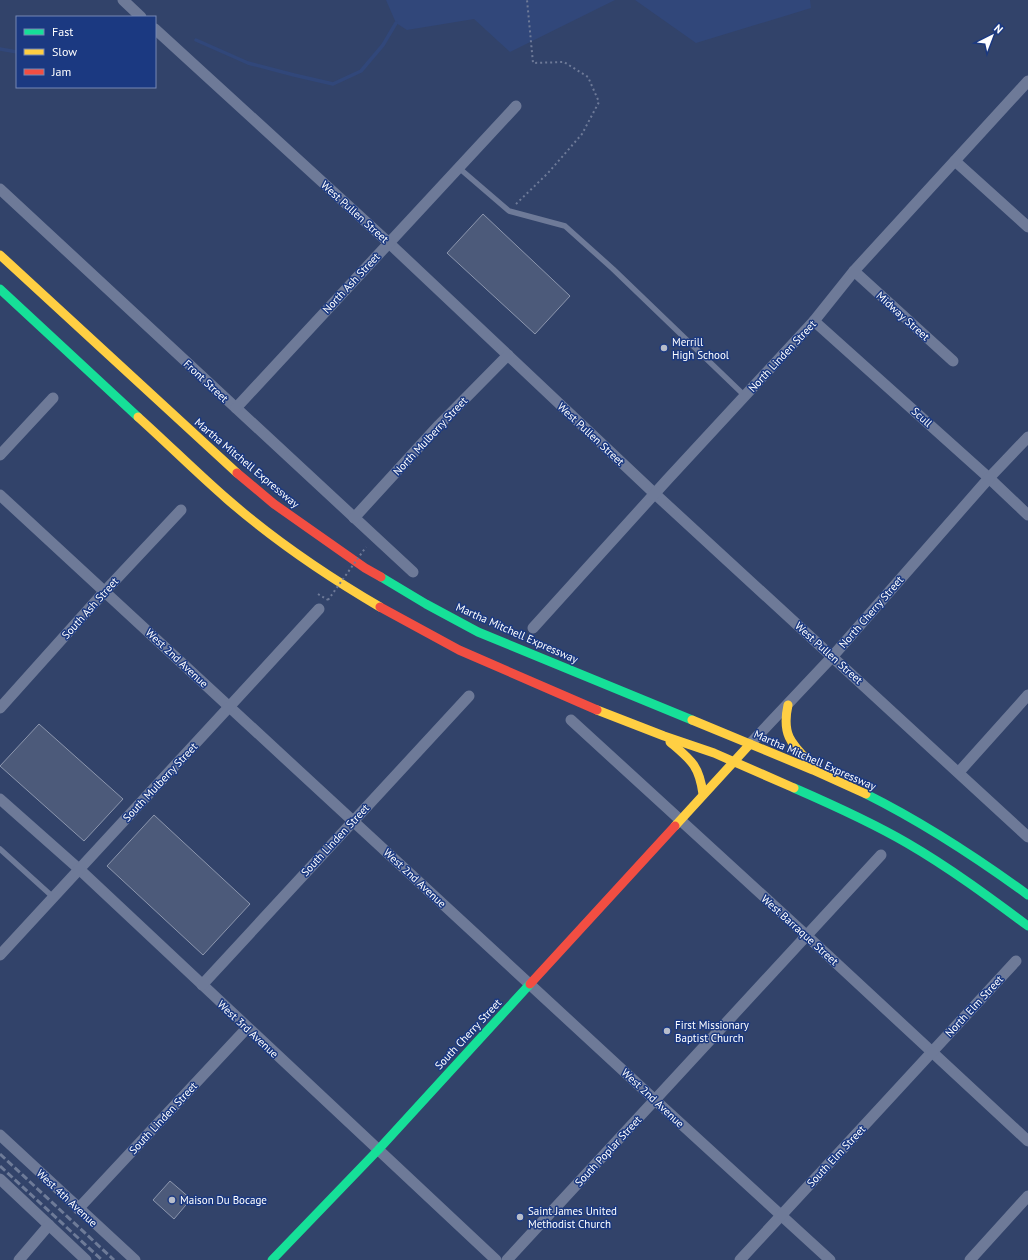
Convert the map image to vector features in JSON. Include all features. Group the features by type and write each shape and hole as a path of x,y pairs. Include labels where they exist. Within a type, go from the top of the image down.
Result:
{"main road":[{"name":"Martha Mitchell Expressway","path":"0,255 246,482 274,504 365,568 426,604 478,632 818,772 910,817 962,848 1028,894"},
{"path":"0,290 227,499 283,544 361,596 459,650 664,736 733,761 855,815 906,842 960,876 1028,926"},
{"path":"788,705 785,721 787,733 798,750 818,772"},
{"path":"664,736 694,762 701,777 703,794"},
{"name":"North Cherry Street","path":"679,821 750,744"},
{"name":"South Cherry Street","path":"272,1260 378,1150 679,821"}],"street":[{"path":"123,0 140,16"},
{"name":"West Pullen Street","path":"156,30 389,243 654,493 1028,837"},
{"name":"North Linden Street","path":"533,628 654,493 814,321 854,271 1028,81"},
{"name":"North Ash Street","path":"236,408 516,106"},
{"path":"955,161 1028,227"},
{"name":"Front Street","path":"0,189 413,572"},
{"name":"Midway Street","path":"854,271 953,361"},
{"name":"Scull","path":"814,321 989,478 1028,515"},
{"name":"North Mulberry Street","path":"354,518 439,425 508,355"},
{"path":"0,455 53,398"},
{"name":"North Cherry Street","path":"750,744 832,657 989,478 1028,437"},
{"name":"West 2nd Avenue","path":"0,495 830,1260"},
{"name":"South Ash Street","path":"0,708 105,591 181,510"},
{"name":"South Mulberry Street","path":"0,955 319,609"},
{"path":"958,772 1028,695"},
{"name":"South Linden Street","path":"202,985 469,696"},
{"name":"West Barraque Street","path":"571,720 1028,1141"},
{"name":"West 3rd Avenue","path":"0,799 79,869 496,1260"},
{"name":"South Poplar Street","path":"507,1260 880,855"},
{"name":"North Elm Street","path":"932,1052 1016,961"},
{"name":"South Linden Street","path":"78,1209 247,1028"},
{"name":"South Elm Street","path":"740,1260 932,1052"},
{"name":"West 4th Avenue","path":"0,1135 78,1209 135,1260"},
{"path":"0,1179 86,1260"},
{"path":"970,1260 1028,1196"},
{"path":"19,1260 49,1226"}],"lane":[{"path":"459,168 508,211 565,226 613,269 745,396"},
{"path":"0,849 53,897"}],"path":[{"path":"508,211 548,172 582,134 599,102 588,77 564,62 533,63 527,0"},
{"path":"328,600 366,547"}],"water":[{"path":"386,0 615,0 510,52 474,19 407,30 396,23"},
{"path":"635,0 810,0 811,8 696,43"}],"building":[{"path":"483,214 570,296 535,334 447,253"},
{"path":"39,724 123,799 84,841 0,766"},
{"path":"154,815 250,904 203,955 107,866"},
{"name":"Maison Du Bocage","path":"170,1181 191,1199 174,1219 153,1200"}],"waterway":[{"path":"196,40 248,63 333,84 361,71 383,45 396,23"},
{"path":"0,49 16,52"}],"railway":[{"path":"0,1154 114,1260"},
{"path":"0,1166 102,1260"}],"traffic: fast":[{"path":"0,289 138,417"},
{"path":"381,577 426,604 478,632 692,720"},
{"path":"794,788 866,821 907,843 954,873 1028,926"},
{"path":"866,794 949,841 1028,895"},
{"path":"272,1260 378,1150 530,984"}],"traffic: slow":[{"path":"0,255 237,473"},
{"path":"138,417 216,489 263,529 340,583 380,607"},
{"path":"788,705 786,725 790,740 814,767"},
{"path":"597,710 664,736 714,753 794,788"},
{"path":"692,720 813,770 866,794"},
{"path":"670,742 693,764 699,776 703,794"},
{"path":"675,826 750,744"}],"traffic: jam":[{"path":"237,473 274,504 365,568 381,577"},
{"path":"380,607 459,650 597,710"},
{"path":"530,984 675,826"}],"place":[{"name":"Merrill High School","path":"664,348"},
{"name":"First Missionary Baptist Church","path":"667,1031"},
{"name":"Maison Du Bocage","path":"172,1200"},
{"name":"Saint James United Methodist Church","path":"520,1217"}]}
